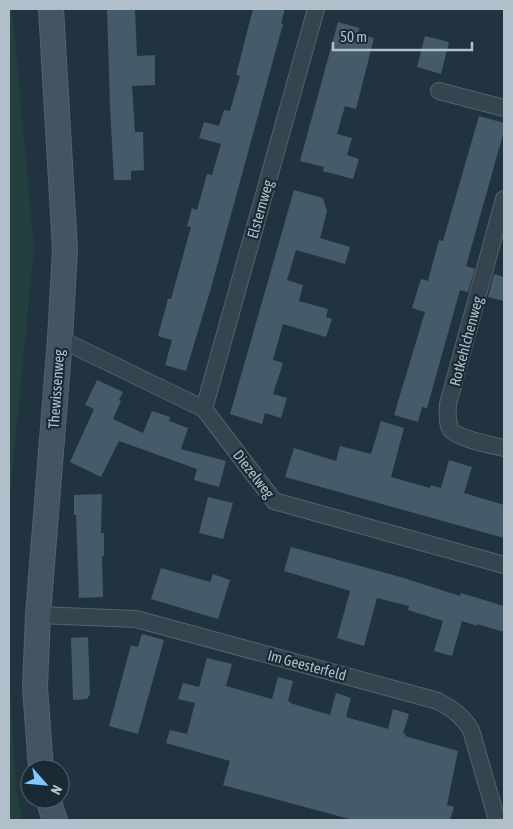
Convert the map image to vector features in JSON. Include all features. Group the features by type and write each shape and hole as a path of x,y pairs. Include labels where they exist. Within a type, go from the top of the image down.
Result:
{"street":[{"name":"Thewissenweg","path":"40,759 35,687 38,615 60,339 65,249 51,9"},
{"name":"Elsternweg","path":"204,409 316,9"},
{"path":"439,91 504,108"},
{"name":"Rotkehlchenweg","path":"504,199 448,404 447,418 452,431 466,438 504,448"},
{"name":"Diezelweg","path":"60,339 204,409 274,502 504,565"},
{"name":"Im Geesterfeld","path":"38,615 136,618 438,701 454,710 465,720 471,730 497,820"}],"green space":[{"path":"9,9 12,9 34,248 9,505"},
{"path":"9,556 10,684 16,790 23,820 9,820"}],"building":[{"path":"107,9 135,9 137,56 155,55 155,85 132,86 135,132 143,132 144,170 131,171 131,180 114,180"},
{"path":"253,9 285,9 281,23 283,24 211,288 186,371 165,365 172,340 158,336 168,299 171,299 191,227 187,226 192,208 197,210 207,174 212,175 221,144 199,138 204,122 219,126 224,110 230,111 240,76 236,75"},
{"path":"338,22 359,28 358,34 374,38 356,109 345,106 337,134 352,138 347,155 359,159 353,179 323,171 324,167 300,161"},
{"path":"425,36 449,42 441,74 417,67"},
{"path":"479,116 504,123 504,131 466,266 475,269 468,292 460,290 427,408 422,407 418,422 394,415 425,312 412,308 421,279 428,281 439,240 443,241"},
{"path":"294,190 323,198 327,211 320,238 350,247 345,264 296,250 287,280 303,285 299,301 328,309 326,317 332,319 326,337 283,324 273,360 283,363 273,394 287,398 281,418 265,413 262,424 230,414"},
{"path":"494,274 504,277 504,301 488,297"},
{"path":"97,380 123,392 113,419 143,433 152,411 170,417 169,421 188,428 181,449 226,461 219,487 194,480 197,469 119,441 101,477 70,462 94,409 85,405"},
{"path":"381,421 404,428 391,477 430,488 431,485 441,488 449,460 472,467 464,493 504,505 504,538 285,477 294,448 336,461 340,446 371,454"},
{"path":"102,494 101,533 104,533 104,556 102,556 103,597 79,598 74,495"},
{"path":"208,497 233,503 223,539 199,533"},
{"path":"291,547 404,578 460,596 461,593 504,606 504,632 462,621 452,656 434,651 443,621 408,610 409,606 377,598 364,646 337,638 350,591 284,571"},
{"path":"161,568 210,582 213,574 230,580 218,619 151,599"},
{"path":"142,634 164,640 138,734 109,726 131,645 138,647"},
{"path":"88,637 90,694 87,699 73,700 71,638"},
{"path":"207,658 232,664 226,686 272,699 278,677 293,681 288,701 290,703 330,715 336,693 351,698 346,717 388,729 393,709 409,714 403,733 406,734 405,736 458,751 447,805 454,807 450,820 353,820 223,785 230,761 166,743 170,730 187,734 195,703 178,699 183,683 199,687"}]}
